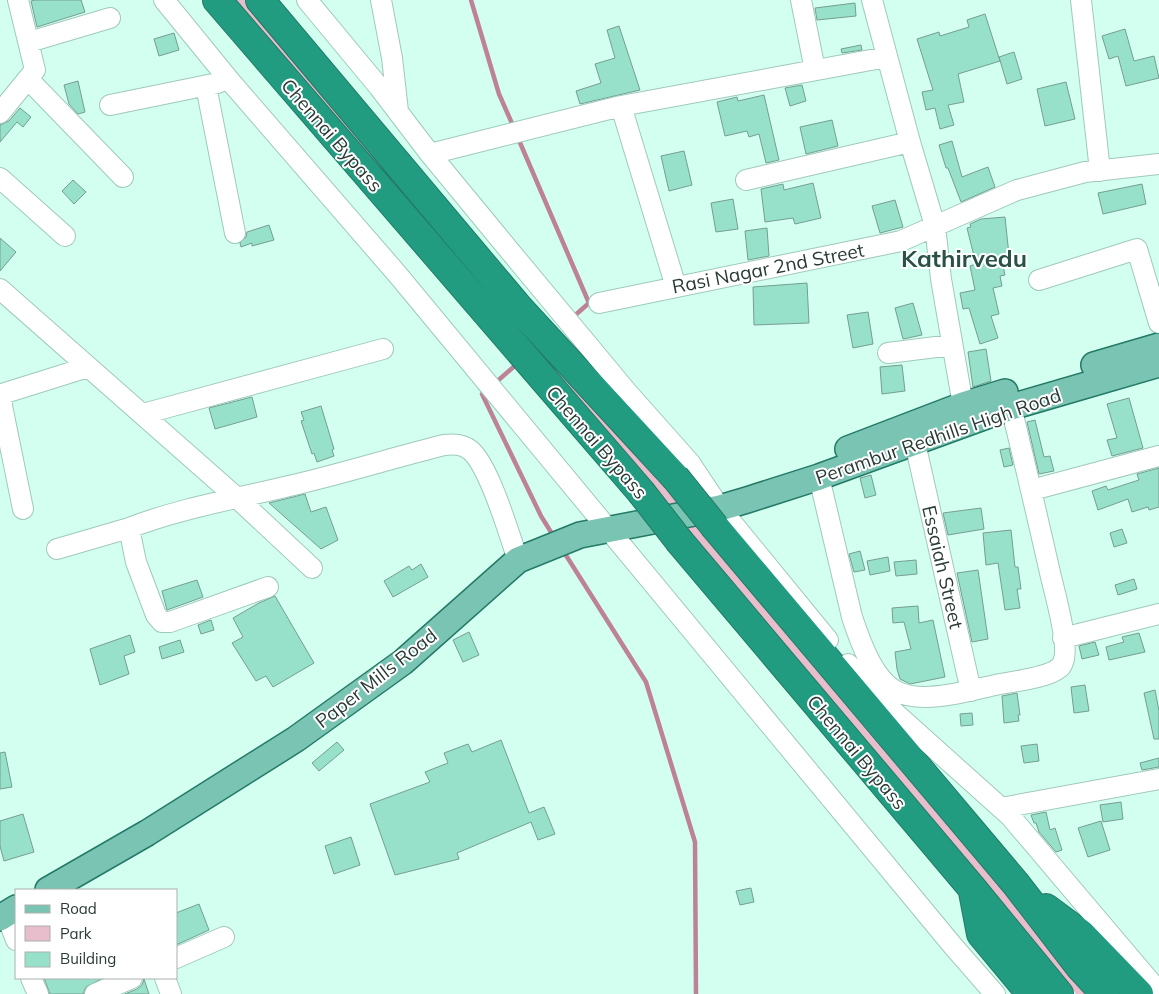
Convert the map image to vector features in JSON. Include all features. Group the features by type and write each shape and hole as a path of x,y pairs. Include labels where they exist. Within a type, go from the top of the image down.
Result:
{"highway":[{"name":"Chennai Bypass","path":"217,0 641,492 680,542 1059,994"},
{"name":"Chennai Bypass","path":"260,0 519,308 676,477 716,510 1016,884"},
{"path":"1016,884 1080,967 1105,994"},
{"path":"1016,884 1081,934 1138,994"},
{"path":"972,888 982,934 1031,994"}],"main road":[{"name":"Perambur Redhills High Road","path":"752,492 1159,346"},
{"name":"Perambur Redhills High Road","path":"752,492 819,477 915,443 966,414 1010,407 1159,364"},
{"path":"522,550 592,523 716,510 752,492"},
{"name":"Paper Mills Road","path":"50,889 147,833 296,739 403,662 490,583 522,550"}],"street":[{"path":"0,112 35,70 18,0"},
{"path":"164,0 230,81 398,274 592,523 995,994"},
{"path":"307,0 398,111 430,154 627,392 690,463 716,510 856,675 894,712 1017,823 1159,992"},
{"path":"381,0 392,58 398,111"},
{"path":"801,0 815,70"},
{"path":"872,0 910,142 935,226 941,279 966,414"},
{"path":"1081,0 1100,171"},
{"path":"28,42 110,18"},
{"path":"430,154 621,106 887,57"},
{"path":"28,79 123,177"},
{"path":"110,105 230,81"},
{"path":"206,86 235,233"},
{"path":"621,106 676,287"},
{"path":"746,180 910,142"},
{"name":"Rasi Nagar 2nd Street","path":"599,303 901,241 1017,190 1085,172 1159,164"},
{"path":"0,178 65,236"},
{"path":"1039,280 1137,249 1152,277 1159,323"},
{"path":"0,289 236,497 312,568"},
{"path":"888,353 952,344"},
{"path":"143,414 383,349"},
{"path":"23,510 2,398 5,393 88,367"},
{"path":"819,477 852,617 860,640 879,676 895,690 910,696 928,697 971,691 1034,678 1058,669 1064,662 1063,638 1061,621 1032,490 1010,407"},
{"name":"Essaiah Street","path":"915,443 971,691"},
{"path":"57,548 236,497 289,486 444,445 458,444 469,449 486,471 522,550"},
{"path":"1032,490 1159,456"},
{"path":"129,528 136,562 156,615 162,622 170,622 268,587"},
{"path":"1063,638 1159,614"},
{"path":"1001,808 1159,779"},
{"path":"7,913 15,937"},
{"path":"178,957 224,937"},
{"path":"31,979 38,994"},
{"path":"95,994 130,979"},
{"path":"165,979 171,994"}],"green space":[{"path":"223,0 247,0 661,477 933,808 1092,994 1076,994 998,900 752,615 653,485 534,360"}],"building":[{"path":"81,0 85,12 37,27 31,1"},
{"path":"855,3 856,16 817,20 815,8"},
{"path":"985,14 1000,61 958,74 964,102 948,105 954,125 940,129 935,108 926,110 922,92 933,90 917,39 939,32 940,36 969,27 967,20"},
{"path":"619,26 640,90 580,104 576,91 601,83 595,64 615,58 607,30"},
{"path":"1125,29 1134,61 1154,56 1159,78 1126,86 1118,56 1109,59 1102,36"},
{"path":"174,33 179,50 159,56 154,39"},
{"path":"861,45 862,50 842,53 841,49"},
{"path":"1014,52 1022,79 1007,84 999,57"},
{"path":"78,81 85,112 78,114 69,104 64,85"},
{"path":"1066,82 1075,119 1045,126 1037,89"},
{"path":"802,85 806,101 790,106 785,88"},
{"path":"764,95 779,160 766,163 759,134 749,137 747,131 725,136 717,102 737,97 738,101"},
{"path":"20,108 31,117 23,127 17,122 0,142 0,125 9,121"},
{"path":"832,120 838,146 806,154 800,127"},
{"path":"952,141 962,177 988,167 995,187 961,202 948,168 946,168 939,145"},
{"path":"684,151 692,185 669,191 661,156"},
{"path":"73,180 86,192 74,204 62,191"},
{"path":"813,183 821,218 795,224 793,218 765,222 761,189 783,184 784,190"},
{"path":"1142,184 1146,204 1103,214 1098,193"},
{"path":"733,199 738,229 716,232 711,203"},
{"path":"895,200 903,227 880,233 872,206"},
{"path":"1005,217 1009,255 1001,255 1005,275 1000,276 1002,286 993,288 999,314 991,316 998,338 980,344 969,308 963,309 960,293 975,290 970,266 976,264 967,228 971,227 970,224 981,219"},
{"path":"269,225 274,240 252,246 252,243 241,247 240,243 246,237 247,232"},
{"path":"767,228 769,256 748,260 745,231"},
{"path":"0,238 16,252 0,271"},
{"path":"807,283 809,323 754,325 753,287"},
{"path":"913,303 922,335 903,339 895,308"},
{"path":"868,312 873,344 853,348 847,315"},
{"path":"986,349 991,381 973,387 968,352"},
{"path":"902,365 905,391 882,394 880,367"},
{"path":"252,397 257,417 215,429 209,408"},
{"path":"1129,398 1143,448 1112,456 1107,440 1117,438 1107,404"},
{"path":"321,406 334,449 332,450 334,456 317,462 314,453 312,454 301,421 304,420 301,412"},
{"path":"1035,420 1044,457 1050,456 1054,471 1039,474 1027,422"},
{"path":"1009,448 1013,465 1004,467 1000,450"},
{"path":"1159,468 1159,507 1149,510 1148,507 1132,512 1128,499 1098,510 1092,491 1106,486 1108,490 1139,480 1137,474"},
{"path":"871,475 876,495 865,498 860,478"},
{"path":"305,494 311,512 326,507 338,540 321,549 269,503"},
{"path":"981,508 984,529 948,535 943,513"},
{"path":"1122,529 1127,543 1114,547 1110,533"},
{"path":"1011,530 1015,567 1018,567 1021,589 1017,589 1020,608 1005,610 998,563 986,565 983,533"},
{"path":"860,551 865,570 854,572 849,554"},
{"path":"888,557 890,571 870,575 867,561"},
{"path":"916,560 917,574 896,576 894,562"},
{"path":"421,564 428,577 393,597 384,581 409,566 412,570"},
{"path":"978,570 988,639 972,642 957,573"},
{"path":"1134,579 1137,589 1118,595 1115,585"},
{"path":"197,580 203,597 167,610 162,591"},
{"path":"275,596 314,663 273,687 266,676 256,681 232,643 243,637 233,618"},
{"path":"918,606 919,623 933,620 945,677 910,684 900,679 897,669 895,652 911,649 904,622 893,623 892,608"},
{"path":"211,620 214,630 201,634 198,625"},
{"path":"469,632 479,655 463,662 453,640"},
{"path":"1139,633 1145,652 1109,660 1106,647 1124,642 1122,637"},
{"path":"130,635 135,652 124,656 129,674 100,685 90,649"},
{"path":"180,640 184,652 162,659 159,647"},
{"path":"1095,642 1099,655 1082,659 1079,646"},
{"path":"1085,685 1089,711 1074,713 1071,687"},
{"path":"1155,690 1159,711 1159,739 1154,739 1144,693"},
{"path":"1017,693 1019,721 1004,723 1002,696"},
{"path":"972,713 973,725 961,726 960,714"},
{"path":"501,740 529,813 544,807 555,834 538,840 531,822 457,853 459,859 395,875 370,804 430,782 425,772 448,763 444,753 468,744 472,752"},
{"path":"337,742 344,750 319,771 312,763"},
{"path":"1037,744 1039,761 1024,763 1021,746"},
{"path":"5,752 12,787 0,789 0,753"},
{"path":"1159,758 1159,767 1142,770 1140,763"},
{"path":"1121,802 1123,819 1103,822 1100,805"},
{"path":"1046,812 1050,830 1055,828 1062,850 1056,852 1039,832 1031,815"},
{"path":"23,814 34,852 4,861 0,846 0,821"},
{"path":"1101,821 1110,850 1088,857 1078,828"},
{"path":"351,837 360,865 334,874 325,846"},
{"path":"751,888 754,902 740,905 736,891"},
{"path":"199,904 209,930 178,944 178,912"},
{"path":"44,979 101,979 86,987 83,994 50,994"},
{"path":"144,979 149,994 125,994 137,989 142,985"}],"waterway":[{"path":"471,0 499,94 514,128"},
{"path":"518,138 589,303 572,318"},
{"path":"494,384 518,363"},
{"path":"486,391 482,394 541,516 554,537"},
{"path":"562,549 646,682 695,842 696,994"}],"district":[{"name":"Kathirvedu","path":"964,258"}]}
